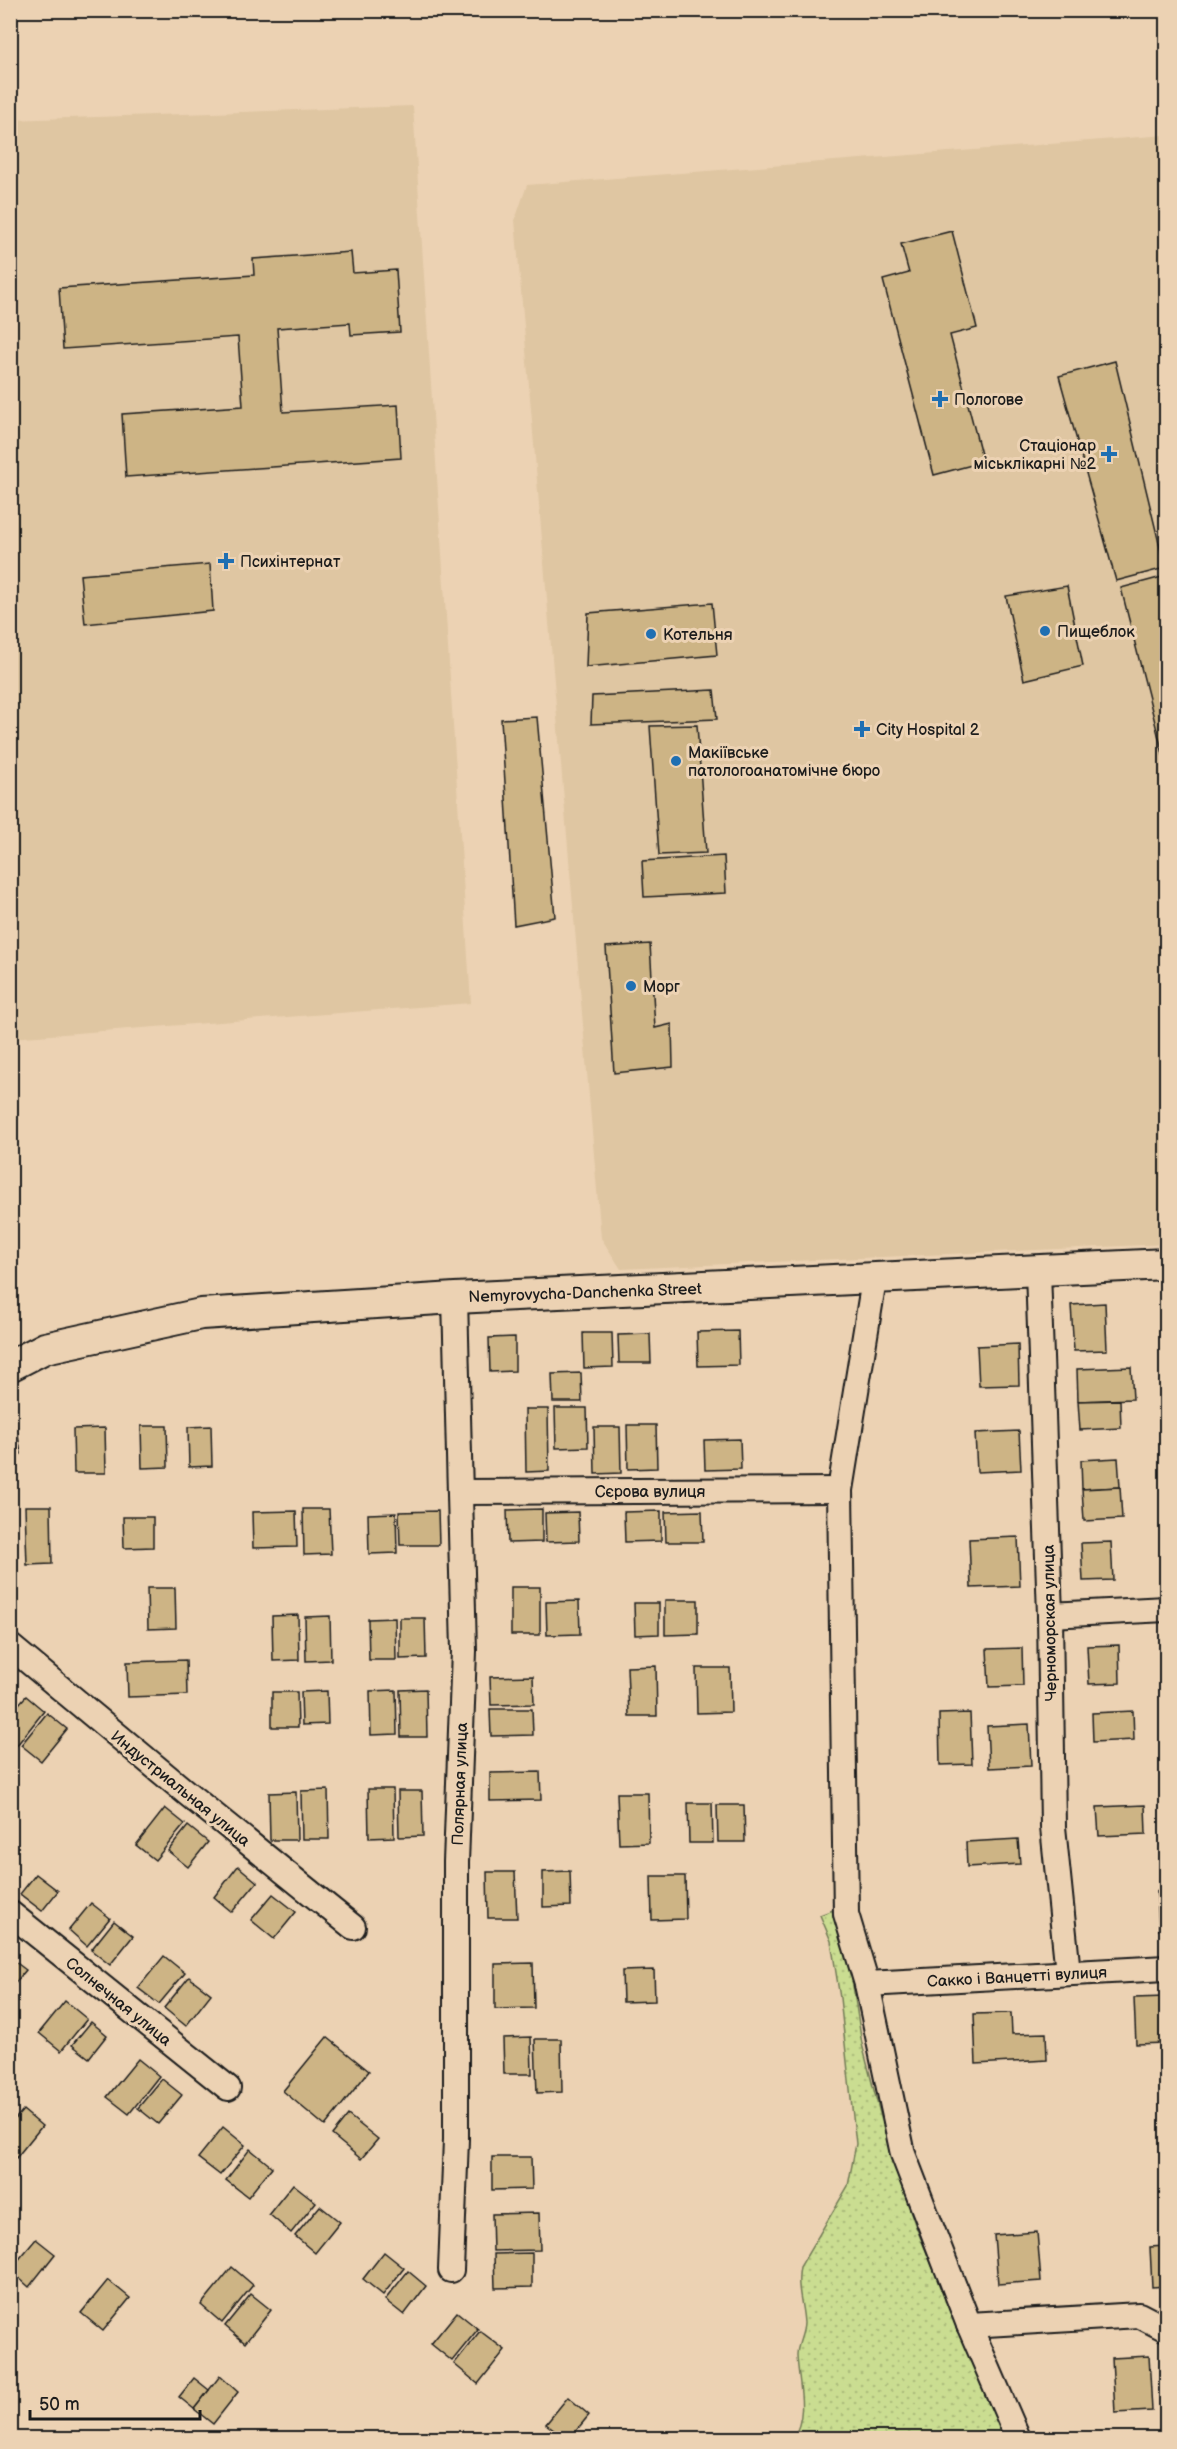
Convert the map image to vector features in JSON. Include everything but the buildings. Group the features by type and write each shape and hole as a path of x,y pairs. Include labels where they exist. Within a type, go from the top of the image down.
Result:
{"street":[{"name":"Nemyrovycha-Danchenka Street","path":"10,1366 45,1348 201,1314 455,1298 874,1280 1167,1264"},
{"name":"Черноморская улица","path":"1038,1271 1050,1615 1053,1827 1068,1973"},
{"path":"874,1280 840,1490 846,1914 867,1984 903,2154 969,2325 1017,2439"},
{"name":"Полярная улица","path":"451,2270 456,2139 456,1862 464,1651 455,1298"},
{"name":"Сєрова вулиця","path":"460,1492 840,1490"},
{"path":"1050,1615 1167,1609"},
{"name":"Индустриальная улица","path":"10,1647 353,1926"},
{"name":"Солнечная улица","path":"10,1913 228,2088"},
{"name":"Сакко і Ванцетті вулиця","path":"867,1984 1167,1968"},
{"path":"969,2325 1139,2315 1167,2329"}],"shaded area":[{"name":"Психінтернат","path":"413,106 471,1003 11,1038 10,120"},
{"name":"City Hospital 2","path":"1166,135 1166,1244 621,1269 601,1238 515,220 527,185"}],"green space":[{"path":"833,1910 847,1947 862,2044 890,2152 916,2227 1004,2438 793,2438 801,2419 802,2408 797,2355 804,2323 799,2288 800,2267 848,2186 856,2144 840,1998 831,1941 820,1915"}],"place":[{"name":"Пологове","path":"940,399"},
{"name":"Стаціонар міськлікарні №2","path":"1109,454"},
{"name":"Психінтернат","path":"226,561"},
{"name":"Пищеблок","path":"1045,631"},
{"name":"Котельня","path":"651,634"},
{"name":"City Hospital 2","path":"862,729"},
{"name":"Макіївське патологоанатомічне бюро","path":"676,761"},
{"name":"Морг","path":"631,986"}]}
